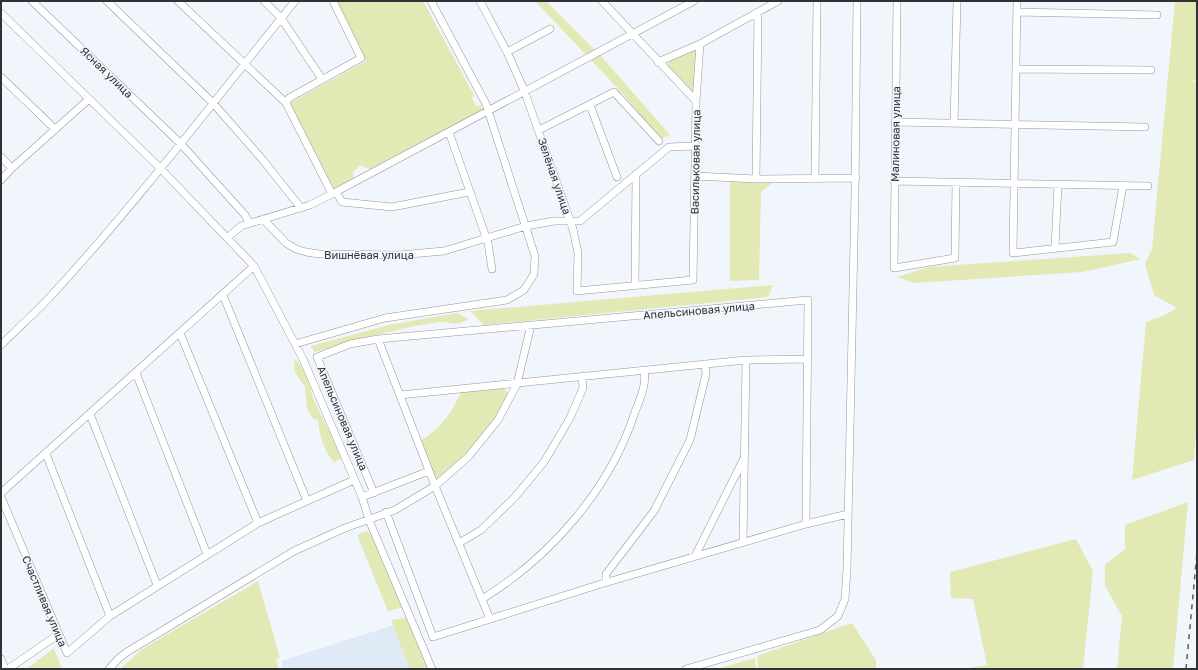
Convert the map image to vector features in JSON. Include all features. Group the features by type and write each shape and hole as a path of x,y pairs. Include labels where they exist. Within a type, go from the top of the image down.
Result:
{"street":[{"name":"Ясная улица","path":"32,1 181,144"},
{"path":"107,1 213,103 262,159 301,208"},
{"path":"178,1 286,103 334,193 342,202 392,207 469,192"},
{"path":"264,1 281,18 322,79"},
{"path":"1,345 48,300 91,252 181,144 295,1"},
{"path":"286,103 289,98 361,58 333,1"},
{"path":"295,344 385,318 507,300 524,290 534,274 535,256 488,111 431,1"},
{"name":"Зелёная улица","path":"480,1 508,52 524,90 540,130 570,222"},
{"path":"602,1 696,101"},
{"path":"227,238 241,226 301,208 334,193 488,111 524,90 694,1"},
{"path":"658,62 700,44 778,1"},
{"path":"815,179 817,1"},
{"path":"686,669 820,630 838,616 845,599 856,178 857,1"},
{"name":"Малиновая улица","path":"897,1 894,268 955,258 956,182"},
{"path":"954,123 957,1"},
{"path":"1017,1 1013,253 1055,247 1113,242 1123,186"},
{"path":"756,179 758,12"},
{"path":"1017,12 1157,15"},
{"path":"1,14 160,168 254,266 295,344 362,497 369,520 432,669"},
{"path":"508,52 550,29"},
{"name":"Васильковая улица","path":"635,286 693,280 696,101 700,44"},
{"path":"1016,69 1151,70"},
{"path":"1,77 55,129"},
{"name":"Зелёная улица","path":"540,130 614,92 659,141"},
{"path":"1,180 12,168 89,99"},
{"path":"590,105 617,178"},
{"path":"895,122 1014,123 1145,127"},
{"path":"449,132 488,243 492,269"},
{"path":"181,144 245,215 249,223"},
{"path":"636,174 635,286 577,291 578,252 570,222 580,221 636,174 669,147 695,146"},
{"path":"1,157 12,168"},
{"path":"695,176 756,179 856,178"},
{"path":"894,181 1148,186"},
{"path":"1055,247 1058,184"},
{"name":"Вишнёвая улица","path":"263,219 286,243 296,249 319,254 414,254 444,251 526,226 554,221 570,222"},
{"path":"1,492 46,454 224,295 254,266"},
{"path":"224,295 307,501"},
{"name":"Апельсиновая улица","path":"374,493 317,357 350,344 378,339 808,300 806,524"},
{"path":"109,669 127,652 294,551 386,512 395,510 435,486 468,457 498,420 516,384 531,325"},
{"path":"180,333 258,523"},
{"path":"378,339 429,471 490,619"},
{"path":"400,395 746,360 807,359"},
{"path":"743,542 746,360"},
{"path":"606,582 606,574 654,511 690,440 706,374 705,364"},
{"path":"482,599 499,589 542,553 571,524 605,478 631,426 642,390 645,377 644,371"},
{"path":"136,373 206,554"},
{"path":"459,543 481,530 515,497 544,462 570,418 583,388 582,377"},
{"path":"90,414 157,585"},
{"path":"46,454 110,616"},
{"path":"695,556 744,458"},
{"path":"362,497 429,471"},
{"name":"Счастливая улица","path":"1,497 67,653 110,616 206,554 258,523 354,480"},
{"path":"386,512 433,637 606,582 806,524 848,514"},
{"path":"1,659 7,669 59,634"}],"shaded area":[{"path":"394,625 410,669 283,669 281,661"}],"green space":[{"path":"336,1 423,1 474,95 472,98 476,106 481,105 482,110 370,169 360,165 353,172 354,178 334,189 290,103 366,61"},
{"path":"535,1 546,1 600,55 670,135 660,139 624,95"},
{"path":"1175,1 1197,1 1197,80 1192,80 1197,82 1197,420 1194,460 1132,480 1146,322 1165,315 1177,308 1154,295 1145,264 1152,249"},
{"path":"691,50 697,55 696,87 693,91 689,90 667,66 669,62"},
{"path":"730,182 772,183 761,192 759,280 730,281"},
{"path":"1130,253 1141,259 1083,272 914,283 897,277 928,267"},
{"path":"773,285 768,297 484,325 470,311"},
{"path":"457,313 468,319 457,324 439,322 392,331 315,352 311,346 389,325"},
{"path":"294,359 302,367 308,379 315,403 344,458 334,462 330,458 321,437 318,420 312,418 307,408 305,387 295,372"},
{"path":"503,388 509,394 487,430 471,450 441,479 434,479 419,441 433,432 444,421 461,392"},
{"path":"1188,502 1173,669 1117,669 1122,616 1105,586 1105,565 1125,549 1125,525"},
{"path":"367,531 378,540 404,607 388,611 357,535"},
{"path":"1076,539 1093,571 1083,669 962,669 987,665 973,599 951,598 950,572"},
{"path":"258,581 280,658 276,659 279,669 120,669 142,649"},
{"path":"408,617 432,669 410,669 391,620"},
{"path":"852,623 876,660 876,669 758,669 757,656"},
{"path":"53,649 62,669 26,669"},
{"path":"755,658 756,669 717,669"}],"railway":[{"path":"1186,669 1197,553"}]}
